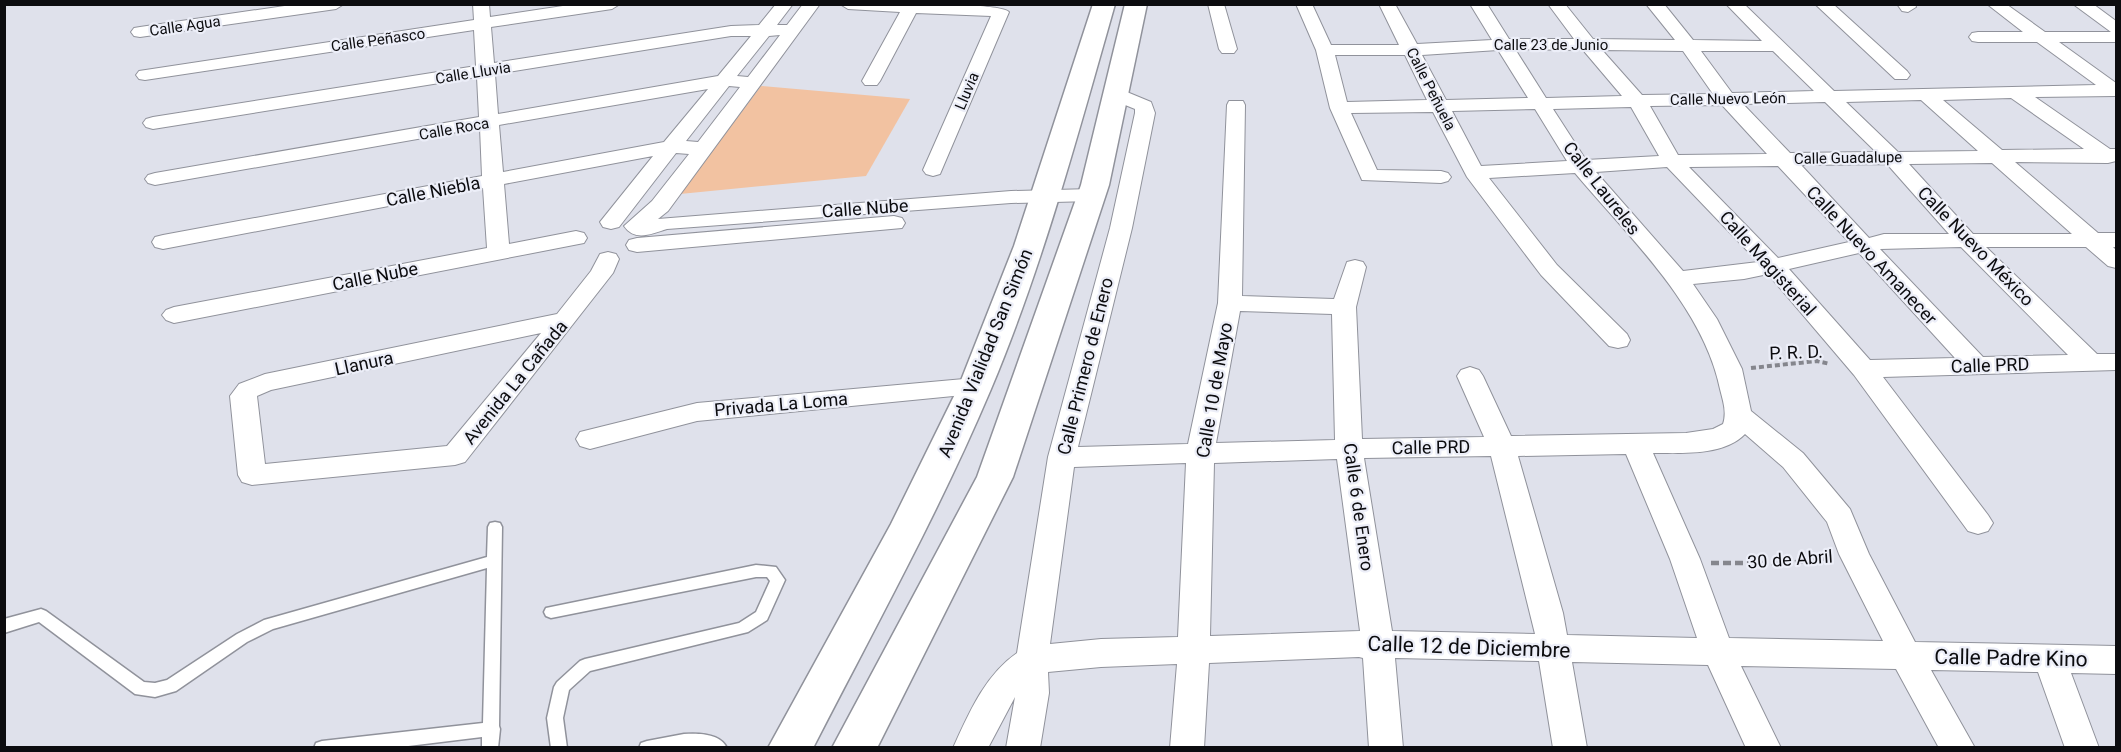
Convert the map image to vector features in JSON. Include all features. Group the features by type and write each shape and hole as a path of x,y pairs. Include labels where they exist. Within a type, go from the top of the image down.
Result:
{"main road":[{"name":"Avenida Vialidad San Simón","path":"790,747 924,497 975,387 1044,203 1104,4"},
{"path":"854,747 995,477 1092,195 1136,4"}],"street":[{"name":"Calle Agua","path":"140,32 336,4"},
{"name":"Calle Peñasco","path":"145,75 482,14 612,4"},
{"path":"848,4 910,9 871,81"},
{"path":"1216,4 1228,49"},
{"path":"1304,4 1325,50 1339,108 1369,176 1440,177"},
{"name":"Calle Peñuela","path":"1387,4 1474,173 1549,270 1618,340"},
{"name":"Calle Laureles","path":"1478,4 1580,166 1677,279 1705,319 1724,352 1730,369"},
{"name":"Calle Magisterial","path":"1556,4 1637,101 1672,161 1774,266 1863,369 1978,523"},
{"name":"Calle Nuevo Amanecer","path":"1653,4 1675,27 1727,99 1977,366"},
{"name":"Calle Nuevo México","path":"1734,4 1892,157 1966,240 2090,362"},
{"path":"1823,4 1901,75"},
{"path":"1995,4 2116,90"},
{"path":"2081,4 2116,28"},
{"path":"637,234 611,222 776,16 808,9"},
{"path":"576,238 573,244 575,251 583,257 608,259 626,253 637,234 808,9"},
{"name":"Lluvia","path":"910,9 1001,12 933,170"},
{"path":"482,14 498,252"},
{"name":"Calle Lluvia","path":"153,123 731,31 776,16 793,30"},
{"path":"1978,37 2116,37"},
{"name":"Calle 23 de Junio","path":"1325,50 1411,50 1504,44 1776,46"},
{"name":"Calle Roca","path":"155,179 490,123 724,80 753,83"},
{"name":"Calle Nuevo León","path":"1339,108 2116,90"},
{"path":"2015,92 2113,158"},
{"name":"Calle Primero de Enero","path":"1023,747 1032,693 1032,660 1062,457 1121,228 1145,113 1144,106 1115,94"},
{"path":"1925,94 2116,261"},
{"name":"Calle 10 de Mayo","path":"1187,747 1194,650 1200,454 1230,303 1236,105"},
{"name":"Calle Niebla","path":"163,242 671,147 704,148"},
{"name":"Calle Guadalupe","path":"1474,173 1672,161 1994,156 2113,158"},
{"name":"Calle Nube","path":"637,234 1044,203 1128,188"},
{"name":"Calle Nube","path":"174,315 576,238 585,230 611,222"},
{"path":"1677,279 1744,272 1884,241 2116,240"},
{"name":"Avenida La Cañada","path":"252,475 455,455 566,320 602,273 608,259"},
{"name":"Calle 6 de Enero","path":"1355,267 1344,307 1349,449 1378,644 1386,747"},
{"path":"1230,303 1344,307"},
{"name":"Llanura","path":"252,475 243,396 248,390 265,383 566,320"},
{"name":"Calle PRD","path":"1863,369 2116,362"},
{"path":"1730,369 1739,415"},
{"path":"1470,376 1502,446 1547,613 1570,747"},
{"name":"Privada La Loma","path":"590,439 697,412 975,387"},
{"name":"Calle PRD","path":"1062,457 1686,443 1719,438 1734,430 1739,415"},
{"name":"30 de Abril","path":"1739,415 1793,460 1813,484 1840,517 1854,554"},
{"path":"1635,444 1686,559 1718,652 1764,747"},
{"path":"1854,554 1906,656 1958,747"},
{"name":"Calle 12 de Diciembre","path":"1032,660 1101,653 1378,644 1906,656"},
{"name":"Calle Padre Kino","path":"1906,656 2116,660"},
{"path":"2049,658 2082,747"},
{"path":"970,747 997,694 1015,672 1032,660"}],"lane":[{"path":"490,747 495,526"},
{"path":"4,627 41,615 141,689 155,690 171,686 242,638 269,624 495,560"},
{"path":"551,612 756,571 771,571 778,580 762,616 743,628 585,666 562,687 555,718 559,747"},
{"path":"322,747 492,729"},
{"path":"647,747 690,740 714,743 719,747"}],"path":[{"name":"P. R. D.","path":"1730,369 1817,361 1863,369"},
{"name":"30 de Abril","path":"1686,559 1703,562 1789,563 1854,554"}],"shaded area":[{"path":"761,86 910,99 866,176 680,194"}]}
